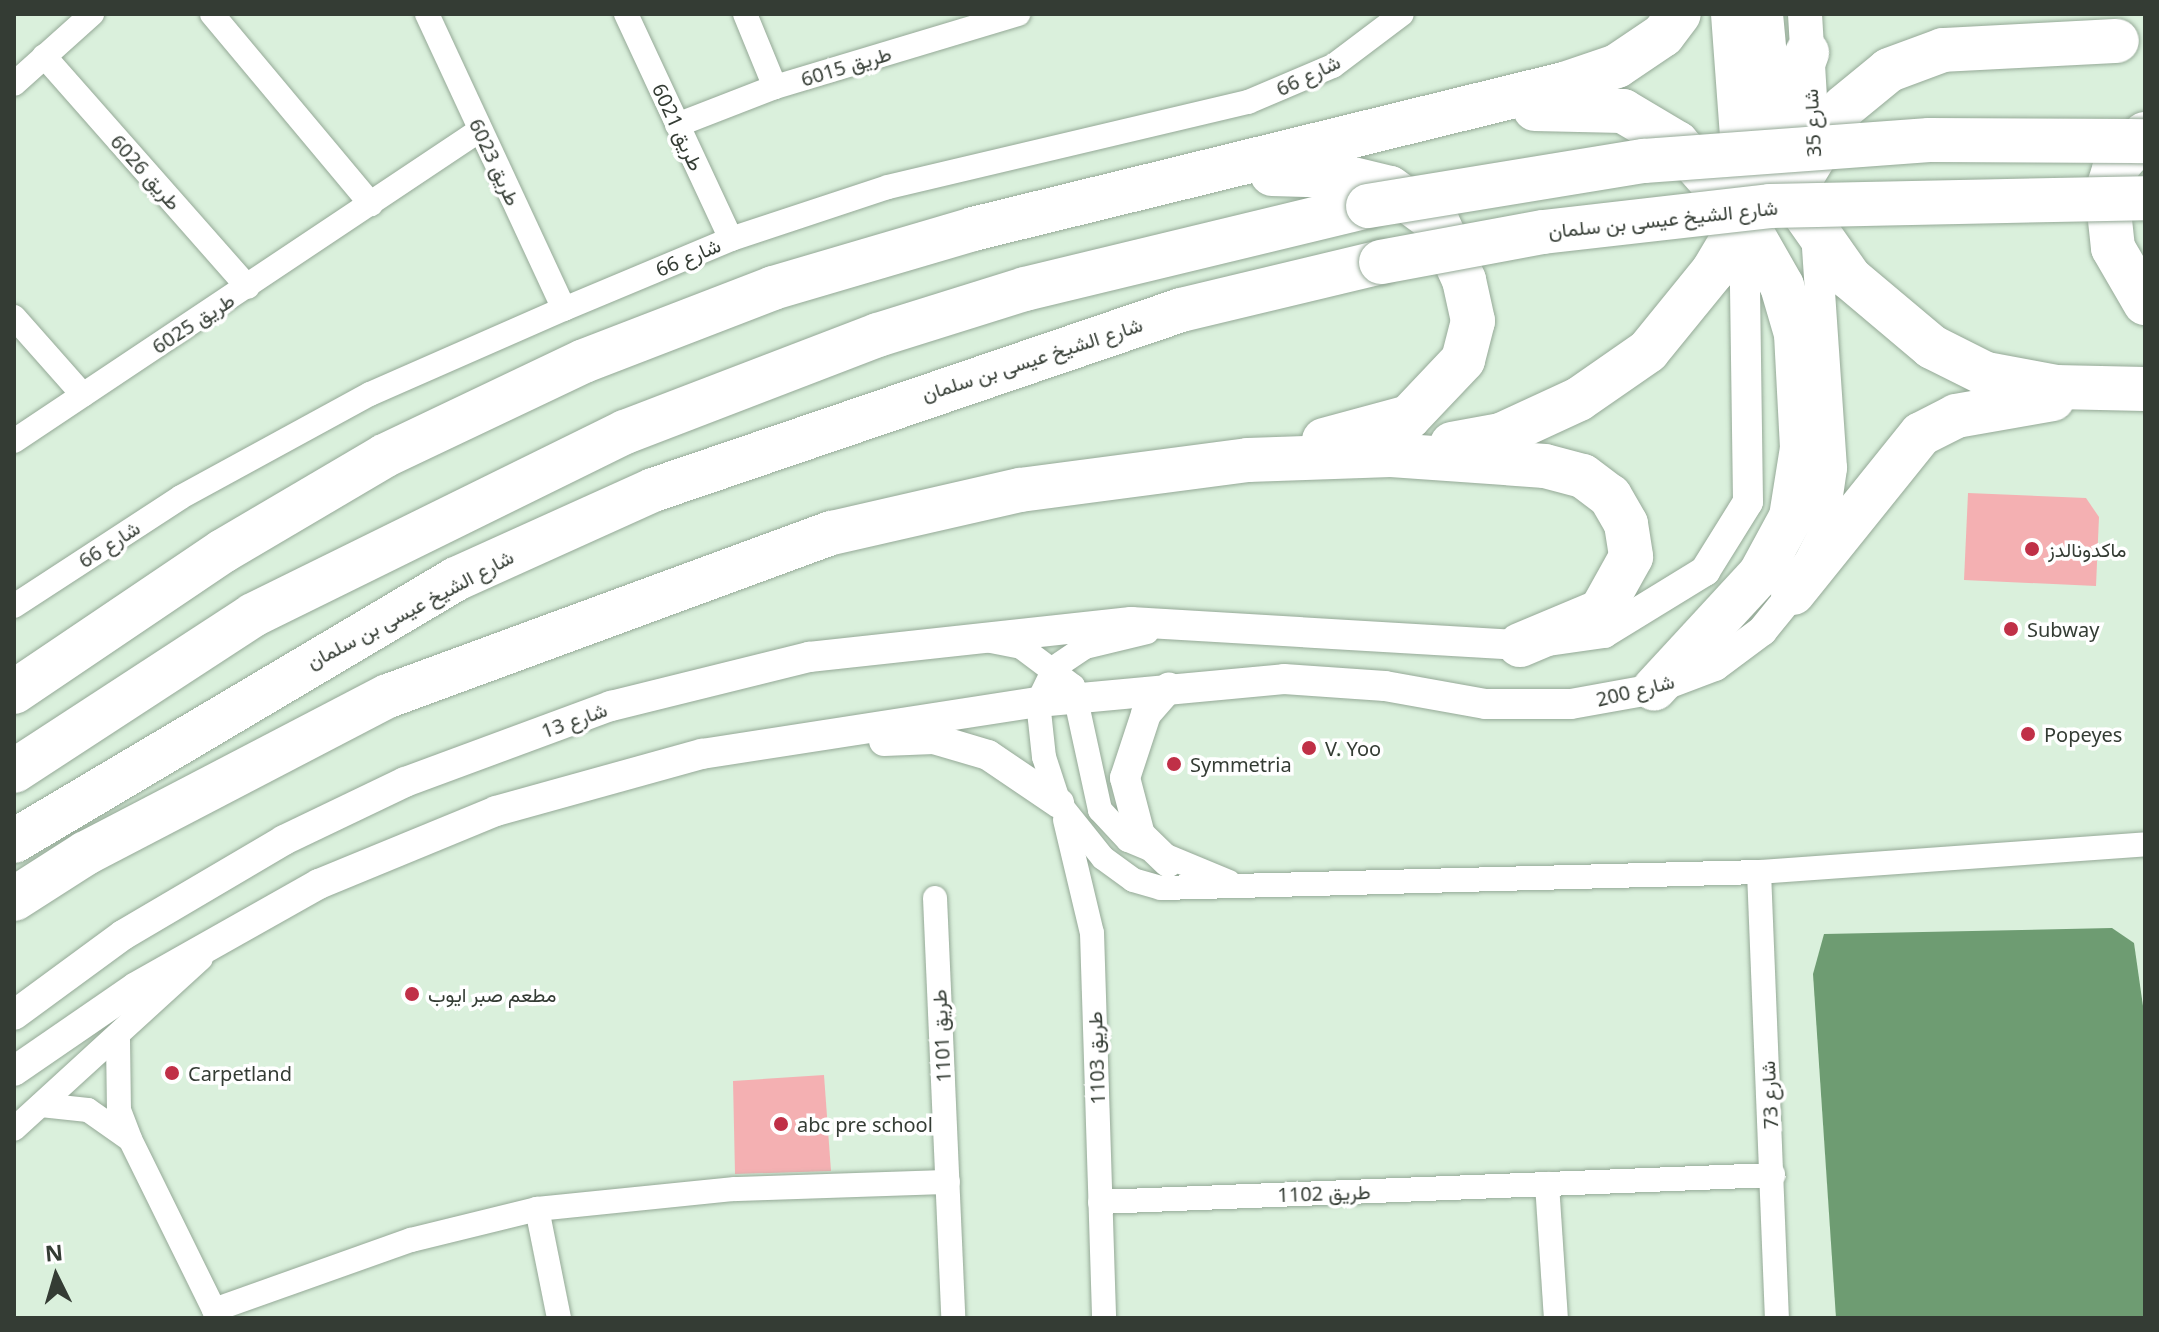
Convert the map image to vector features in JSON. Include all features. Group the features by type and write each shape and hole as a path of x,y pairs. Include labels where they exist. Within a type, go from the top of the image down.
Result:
{"highway":[{"path":"1379,134 1617,66 1663,35 1679,14"},
{"path":"1761,14 1794,153"},
{"path":"1994,14 2131,43"},
{"path":"1757,275 1793,197 1794,153 1806,34"},
{"path":"1391,455 1501,435 1579,399 1648,351 1713,271 1744,219 1794,153 1889,70 1943,50 2131,43"},
{"path":"14,692 223,551 371,464 584,361 773,288 1164,181 1379,134 1538,109 1623,111 1677,143 1744,219 1757,275 1796,334 1802,448 1791,517 1760,574 1654,689"},
{"path":"2145,134 2114,170 2107,192 2113,248 2145,303"},
{"path":"14,771 253,615 625,432 878,335 1025,289 1368,206 1658,160 1929,140 2145,141"},
{"path":"1164,181 1280,173 1390,188 1438,223 1464,280 1473,321 1463,360 1442,389 1409,417 1248,460"},
{"path":"1793,197 1816,233 1889,315 1986,374 2135,390"},
{"name":"شارع الشيخ عيسى بن سلمان","path":"14,841 456,579 653,490 1181,310 1381,262 1543,232 1770,206 2145,198"},
{"path":"1793,593 1921,434 2002,406 2135,390"},
{"path":"14,899 100,845 388,696 693,580 832,533 1020,490 1248,460 1391,455 1545,466 1583,476 1610,496 1626,524 1631,557 1619,586 1601,611 1520,645"}],"main road":[{"path":"1728,14 1744,219"},
{"name":"شارع 35","path":"1794,153 1816,233"}],"street":[{"path":"14,84 92,14"},
{"path":"212,14 371,204"},
{"name":"طريق 6023","path":"427,14 564,309"},
{"name":"طريق 6021","path":"626,14 731,239"},
{"path":"745,14 775,87"},
{"name":"طريق 6015","path":"677,125 775,87 1018,14"},
{"name":"شارع 66","path":"14,606 181,497 370,394 564,309 731,239 888,187 1248,102 1333,66 1402,14"},
{"name":"طريق 6026","path":"44,56 248,287"},
{"name":"طريق 6025","path":"14,441 480,130"},
{"name":"شارع 200","path":"1038,702 1284,679 1385,686 1485,704 1571,704 1654,689 1715,666 1762,631 1793,593 1822,536 1832,468 1816,233"},
{"path":"1059,803 1044,757 1038,702 1055,667 1085,647 1201,624 1520,645 1604,633 1661,604 1705,571 1735,530 1753,475 1757,275"},
{"path":"14,317 83,395"},
{"name":"شارع 13","path":"14,1015 123,935 284,840 405,782 611,706 809,657 1131,622 1201,624"},
{"path":"972,637 1021,647 1055,667 1079,699 1086,770 1100,810 1128,840 1168,862 1259,890"},
{"path":"1168,862 1140,835 1125,778 1146,714 1169,688"},
{"path":"14,1071 225,934 414,842 576,787 717,751 1038,702"},
{"path":"576,787 605,799 778,759 934,739 988,755 1059,803 1103,858 1133,880 1188,890 1759,872 2144,846"},
{"name":"طريق 1103","path":"1059,803 1092,933 1104,1318"},
{"name":"شارع 73","path":"1759,872 1777,1318"},
{"name":"طريق 1101","path":"935,898 953,1318"},
{"path":"14,1129 118,1040 225,934"},
{"path":"118,1040 119,1110 130,1139 216,1314 381,1249 537,1209 735,1189 948,1182"},
{"path":"41,1105 88,1110 130,1139"},
{"name":"طريق 1102","path":"1100,1202 1773,1175"},
{"path":"1547,1184 1556,1318"},
{"path":"537,1209 559,1318"}],"shaded area":[{"path":"2112,928 2134,943 2145,1020 2145,1318 1836,1318 1813,974 1824,934"}],"building":[{"name":"ماكدونالدز","path":"1968,493 2086,498 2099,517 2096,586 1964,580"},
{"name":"abc pre school","path":"824,1075 831,1171 735,1174 733,1081"}],"place":[{"name":"ماكدونالدز","path":"2032,549"},
{"name":"Subway","path":"2011,629"},
{"name":"Popeyes","path":"2028,734"},
{"name":"V. Yoo","path":"1309,748"},
{"name":"Symmetria","path":"1174,764"},
{"name":"مطعم صبر ايوب","path":"412,994"},
{"name":"Carpetland","path":"172,1073"},
{"name":"abc pre school","path":"781,1124"}]}
